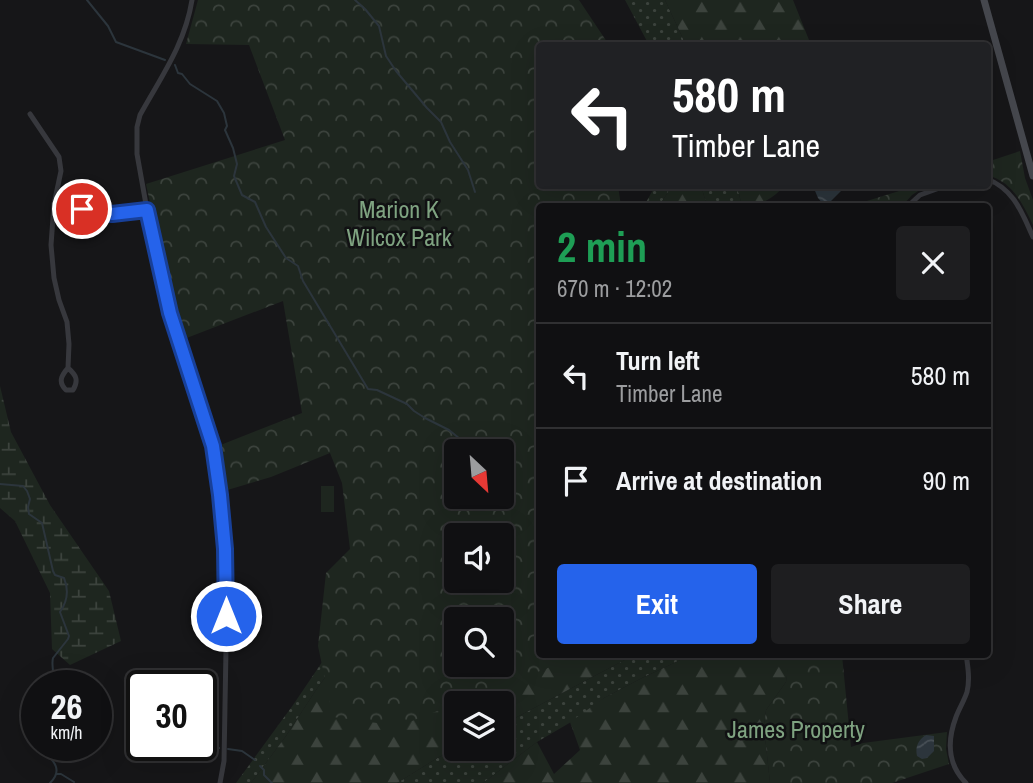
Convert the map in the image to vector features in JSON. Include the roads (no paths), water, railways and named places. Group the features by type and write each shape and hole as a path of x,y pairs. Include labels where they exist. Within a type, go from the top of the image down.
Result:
{"street":[{"path":"192,0 184,36 141,115 137,127 137,154 170,313 211,439 216,465 227,593 224,761 220,783"},
{"path":"984,0 1033,176"},
{"path":"30,114 59,157 61,171 54,204 51,245 54,278 67,322 68,368"},
{"path":"991,181 1005,188 1011,195 1033,237"},
{"path":"911,203 920,195 937,189"},
{"path":"54,204 112,214 147,210"},
{"path":"966,658 969,680 967,692 955,719 949,746 954,765 966,783"}],"water":[{"path":"814,189 843,189 828,203 822,203"},
{"path":"926,735 934,736 934,751 922,759 917,756 917,747"}],"waterway":[{"path":"87,0 108,26 116,42 165,60"},
{"path":"355,0 379,26 386,56 396,71 441,122 468,170 475,192"},
{"path":"175,65 178,73 190,84 217,101 224,113 227,126 225,130 237,164 234,176 242,195 255,202 266,227 286,258 298,266 303,281 368,389 377,390 407,404 460,439"},
{"path":"0,484 23,486 27,491 30,499 29,514 42,523 53,571 55,575 64,578 66,600 60,612 69,636 53,658 53,670"},
{"path":"228,749 242,751 255,760"},
{"path":"50,783 56,772 52,761"},
{"path":"260,766 272,783"},
{"path":"57,774 74,782"}],"park label":[{"name":"Marion K Wilcox Park","path":"399,223"},
{"name":"James Property","path":"796,729"}]}
